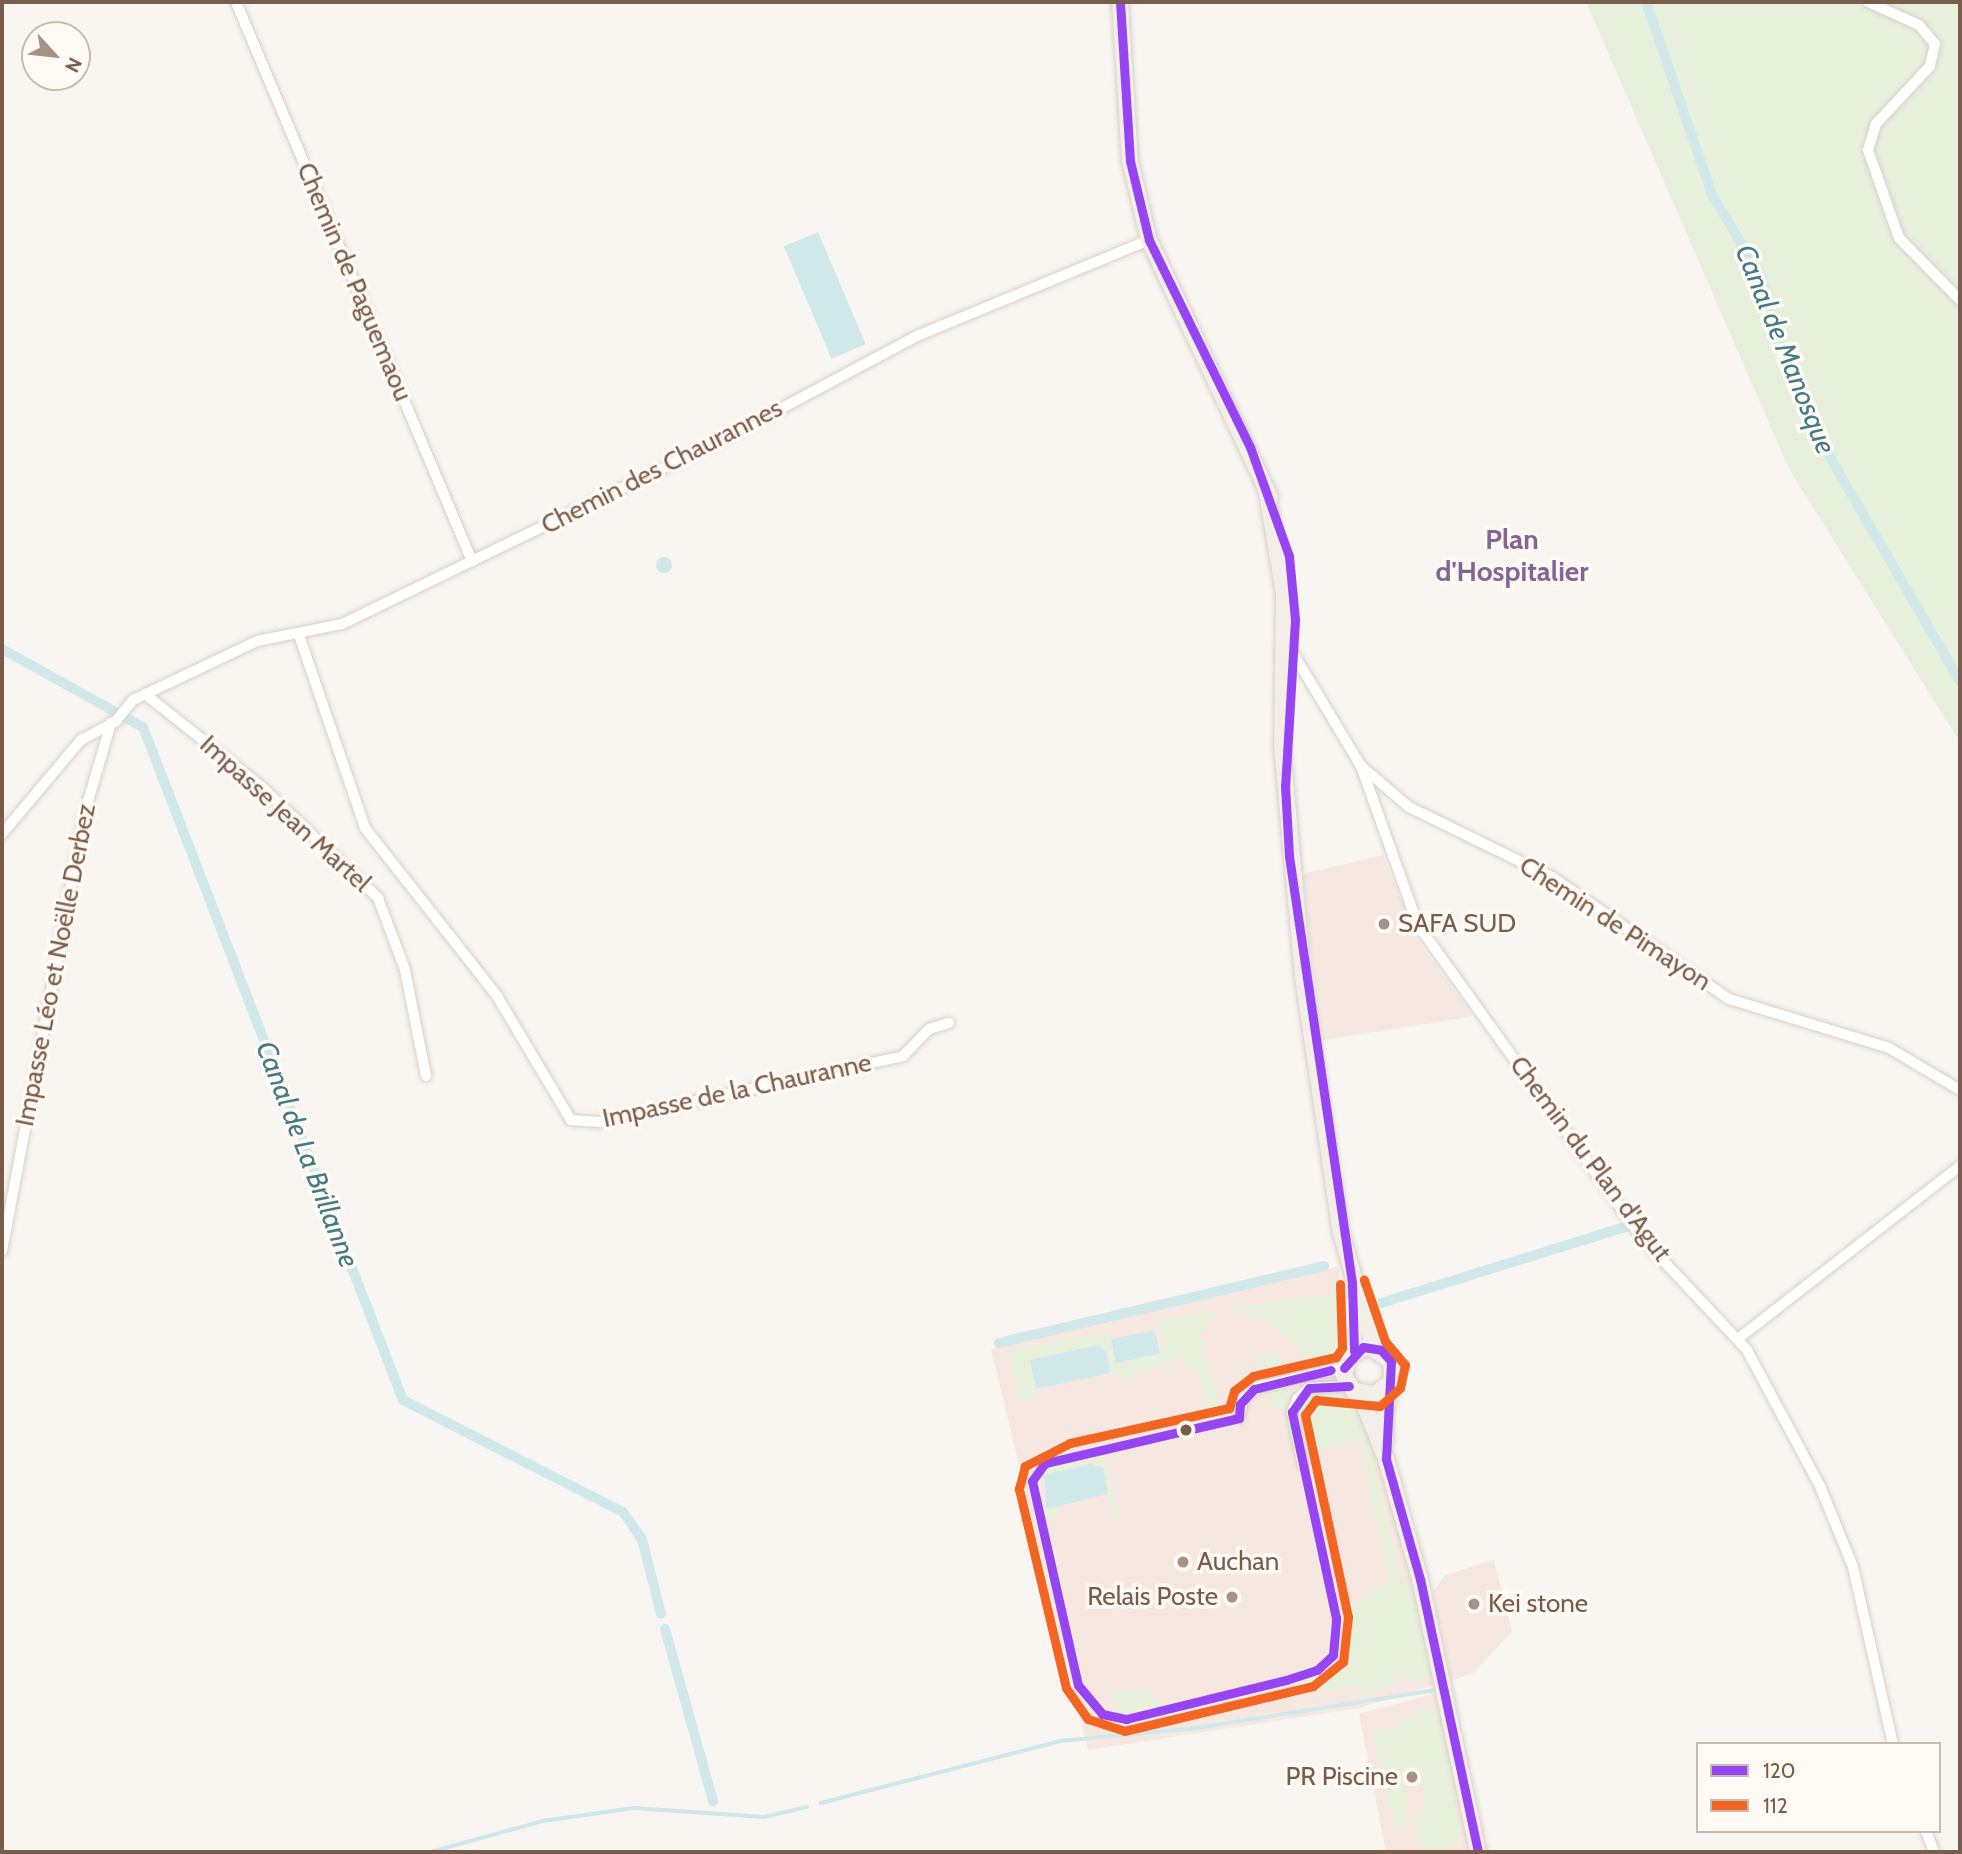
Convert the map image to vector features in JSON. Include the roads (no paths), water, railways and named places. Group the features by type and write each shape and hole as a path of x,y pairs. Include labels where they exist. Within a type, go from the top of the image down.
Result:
{"main road":[{"path":"1120,2 1130,161 1149,240 1266,488 1289,556 1294,660 1285,786"},
{"path":"1266,488 1284,593 1285,786 1305,990 1352,1283 1354,1351 1344,1368 1386,1459 1423,1591 1478,1852"},
{"path":"1352,1283 1374,1347 1391,1361 1386,1459"},
{"path":"1354,1351 1374,1347"},
{"path":"1355,1390 1376,1394 1389,1383"}],"street":[{"name":"Chemin de Paguemaou","path":"236,2 472,561"},
{"path":"1868,2 1919,24 1935,44 1930,66 1876,124 1868,150 1899,238 1960,300"},
{"name":"Chemin des Chaurannes","path":"111,723 145,694 257,640 333,628 472,561 917,335 1149,240"},
{"path":"1284,593 1294,660"},
{"name":"Impasse de la Chauranne","path":"299,635 366,828 497,996 571,1120 599,1122 903,1056 929,1029 949,1023"},
{"name":"Chemin de Pimayon","path":"1294,660 1313,677 1361,766 1409,807 1552,877 1729,999 1889,1048 1960,1090"},
{"name":"Impasse Jean Martel","path":"145,694 262,787 378,898 405,970 426,1076"},
{"path":"2,834 81,740 111,723"},
{"name":"Impasse Léo et Noëlle Derbez","path":"2,1251 86,808 111,723"},
{"name":"Chemin du Plan d'Agut","path":"1361,766 1418,926 1641,1237 1739,1338 1820,1486 1853,1567 1893,1742"},
{"path":"1739,1338 1960,1166"},
{"path":"1239,1418 1240,1405 1254,1389 1344,1368"},
{"path":"1303,1465 1292,1412 1298,1398 1309,1388 1355,1390"},
{"path":"1927,1833 1934,1852"}],"water":[{"path":"818,232 866,344 832,359 784,246"},
{"path":"661,557 667,557 672,565 670,571 661,573 656,568 656,562"},
{"path":"1155,1330 1160,1353 1116,1363 1111,1339"},
{"path":"1098,1345 1107,1353 1110,1373 1036,1389 1030,1360"},
{"path":"1091,1464 1103,1468 1108,1494 1046,1509 1044,1475"}],"waterway":[{"name":"Canal de Manosque","path":"1646,2 1712,195 1761,276 1775,332 1827,452 1960,681"},
{"name":"Canal de La Brillanne","path":"2,649 143,727 403,1400 623,1512 642,1539 661,1614"},
{"path":"1381,1303 1625,1227"},
{"path":"999,1343 1324,1266"},
{"name":"Canal de La Brillanne","path":"665,1629 713,1801"},
{"path":"821,1803 1061,1741 1196,1728 1435,1690"},
{"path":"431,1852 543,1821 634,1808 764,1817 807,1807"}],"place":[{"name":"SAFA SUD","path":"1384,924"},
{"name":"Auchan","path":"1183,1562"},
{"name":"Relais Poste","path":"1232,1597"},
{"name":"Kei stone","path":"1474,1604"},
{"name":"PR Piscine","path":"1412,1777"}],"district":[{"name":"Plan d'Hospitalier","path":"1512,555"}]}
